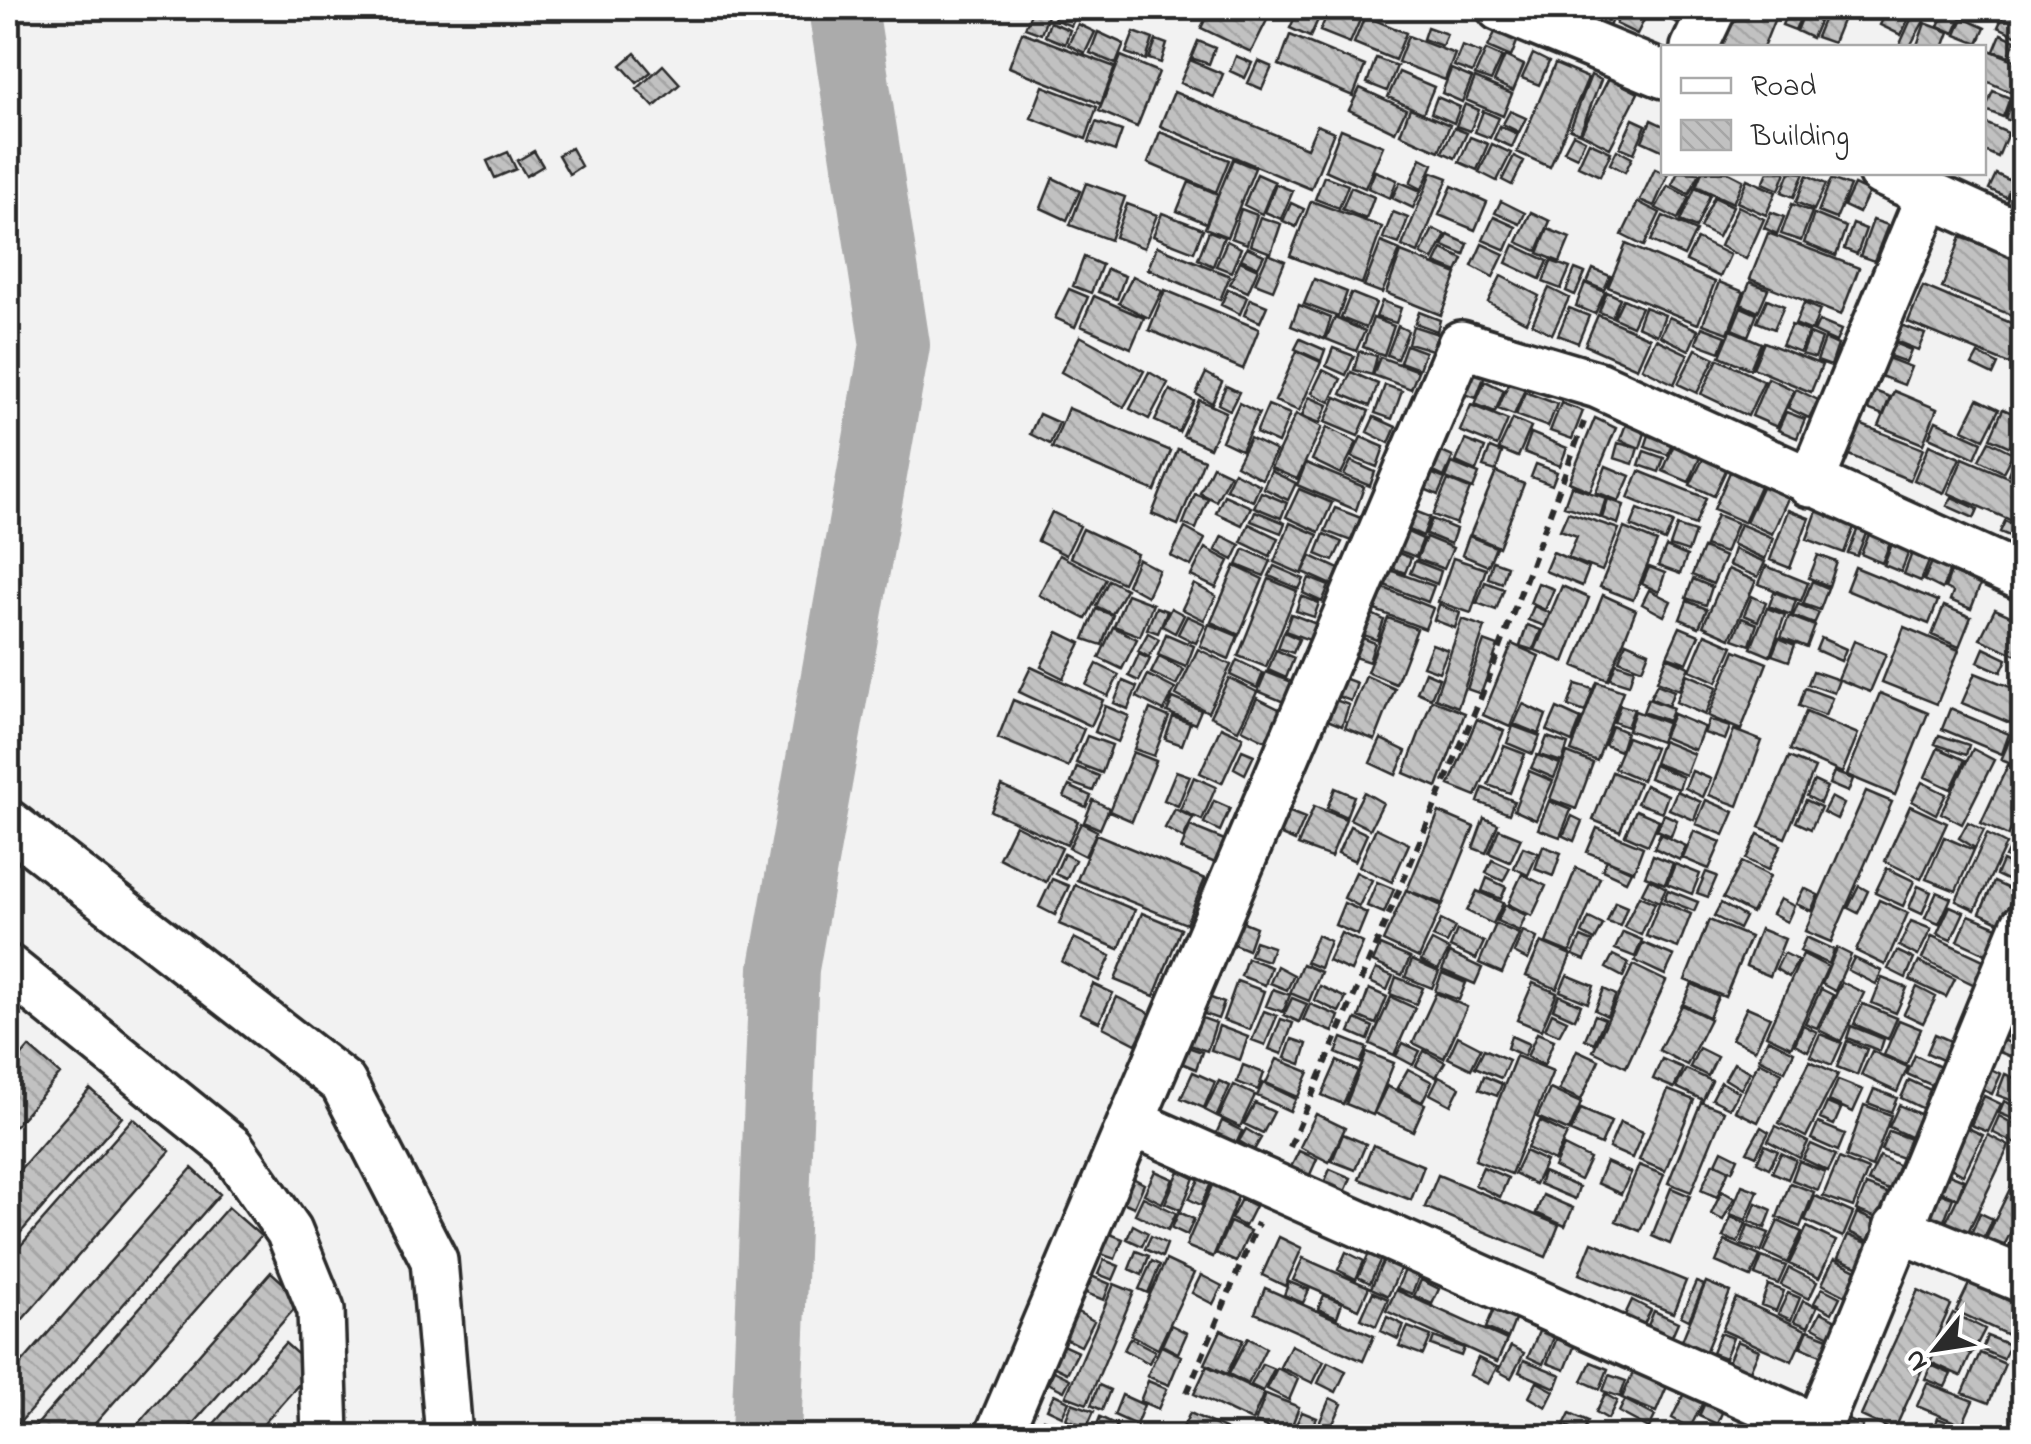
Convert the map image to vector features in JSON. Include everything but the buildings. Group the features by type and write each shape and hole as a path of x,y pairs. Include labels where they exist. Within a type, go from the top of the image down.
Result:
{"street":[{"path":"1500,8 1661,73"},
{"path":"1696,45 1714,8"},
{"path":"1889,175 2024,237"},
{"path":"1810,484 1930,194"},
{"path":"998,1436 1461,344 1598,385 2024,578"},
{"path":"8,823 344,1083 434,1260 449,1436"},
{"path":"1133,1123 1818,1428 2024,926"},
{"path":"8,968 231,1148 289,1231 321,1310 325,1436"},
{"path":"1897,1228 2024,1280"}],"path":[{"path":"1187,1393 1487,683 1598,385"}],"waterway":[{"path":"766,1436 784,968 895,345 843,8"}]}
